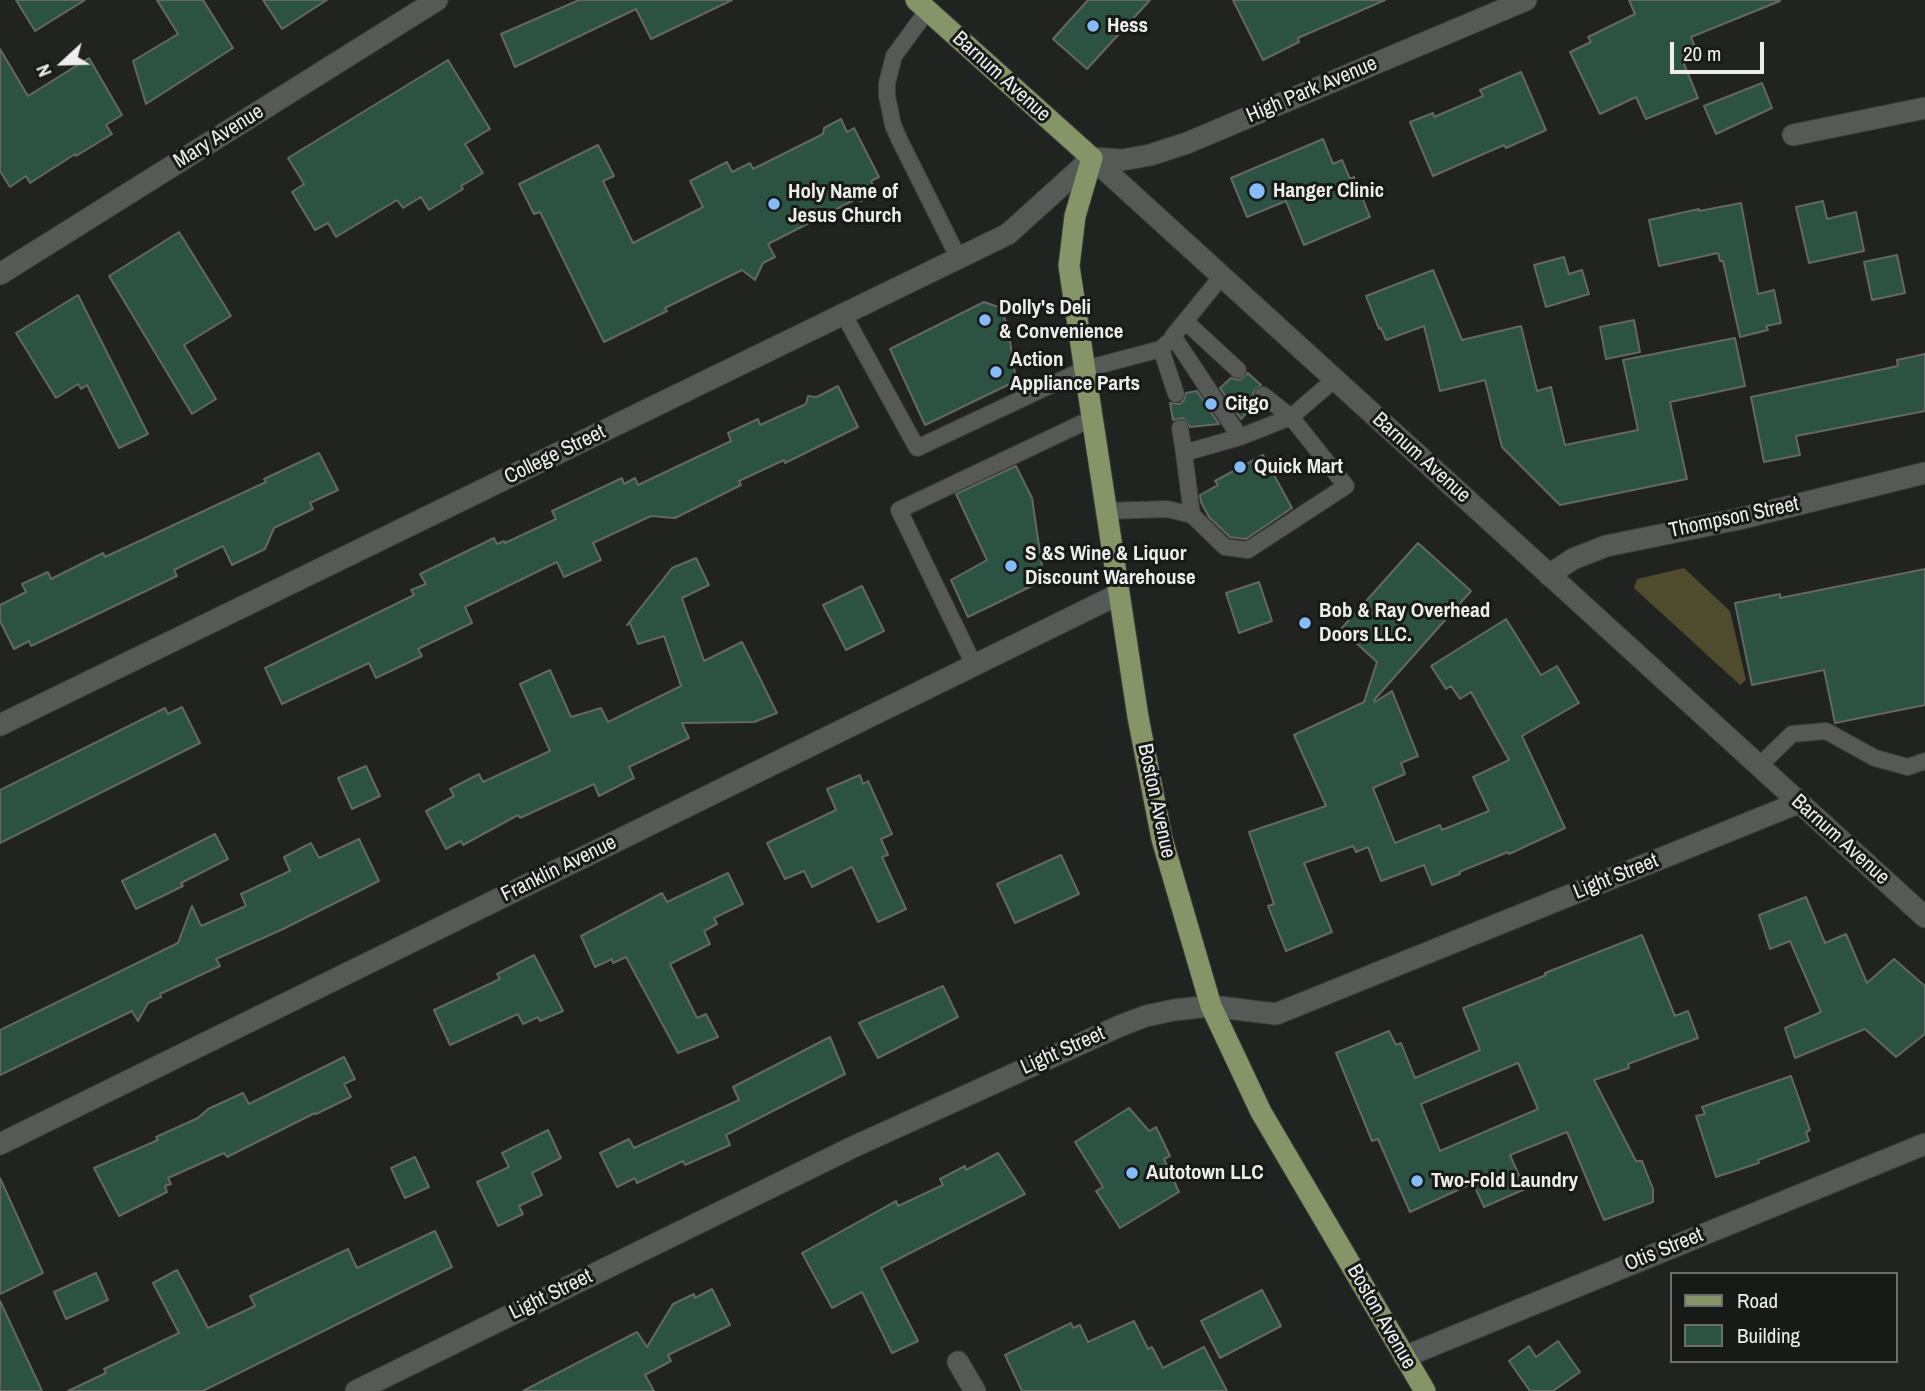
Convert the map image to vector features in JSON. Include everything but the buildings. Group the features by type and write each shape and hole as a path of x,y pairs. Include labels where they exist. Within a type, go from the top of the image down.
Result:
{"main road":[{"name":"Barnum Avenue","path":"921,5 1092,158"},
{"name":"Boston Avenue","path":"1092,158 1075,216 1069,265 1138,717 1162,839 1211,1006 1261,1112 1425,1391"}],"street":[{"name":"Mary Avenue","path":"0,274 437,0"},
{"name":"High Park Avenue","path":"1092,158 1122,160 1150,155 1187,143 1526,0"},
{"path":"1793,135 1925,108"},
{"name":"College Street","path":"0,725 1008,234 1092,158"},
{"name":"Barnum Avenue","path":"1092,158 1925,917"},
{"name":"Thompson Street","path":"1549,575 1573,559 1606,546 1740,519 1925,473"},
{"name":"Franklin Avenue","path":"0,1144 1119,594"},
{"name":"Light Street","path":"356,1391 853,1147 1122,1025 1174,1010 1211,1006 1276,1014 1798,803"},
{"name":"Otis Street","path":"1404,1357 1925,1144"},
{"path":"958,1363 975,1391"}],"lane":[{"path":"921,5 894,56 887,83 887,96 899,139 959,259"},
{"path":"844,315 917,448 1085,369 1161,349 1222,276"},
{"path":"1186,322 1238,370"},
{"path":"1174,336 1240,437"},
{"path":"1161,349 1176,394"},
{"path":"1184,453 1240,437 1291,417 1335,379"},
{"path":"1107,511 1167,509 1192,515 1225,547 1248,550 1346,486 1291,417 1263,395"},
{"path":"974,665 899,510 1093,418"},
{"path":"1180,428 1192,515"},
{"path":"1759,766 1792,734 1826,731 1875,758 1908,766 1925,761"}],"shaded area":[{"path":"1684,568 1730,611 1746,680 1740,685 1634,588 1637,579"}],"place":[{"name":"Hess","path":"1093,26"},
{"name":"Hanger Clinic","path":"1257,191"},
{"name":"Holy Name of Jesus Church","path":"774,204"},
{"name":"Dolly's Deli & Convenience","path":"985,320"},
{"name":"Action Appliance Parts","path":"996,372"},
{"name":"Citgo","path":"1211,404"},
{"name":"Quick Mart","path":"1240,467"},
{"name":"S &S Wine & Liquor Discount Warehouse","path":"1011,566"},
{"name":"Bob & Ray Overhead Doors LLC.","path":"1305,623"},
{"name":"Autotown LLC","path":"1132,1173"},
{"name":"Two-Fold Laundry","path":"1417,1181"}]}
